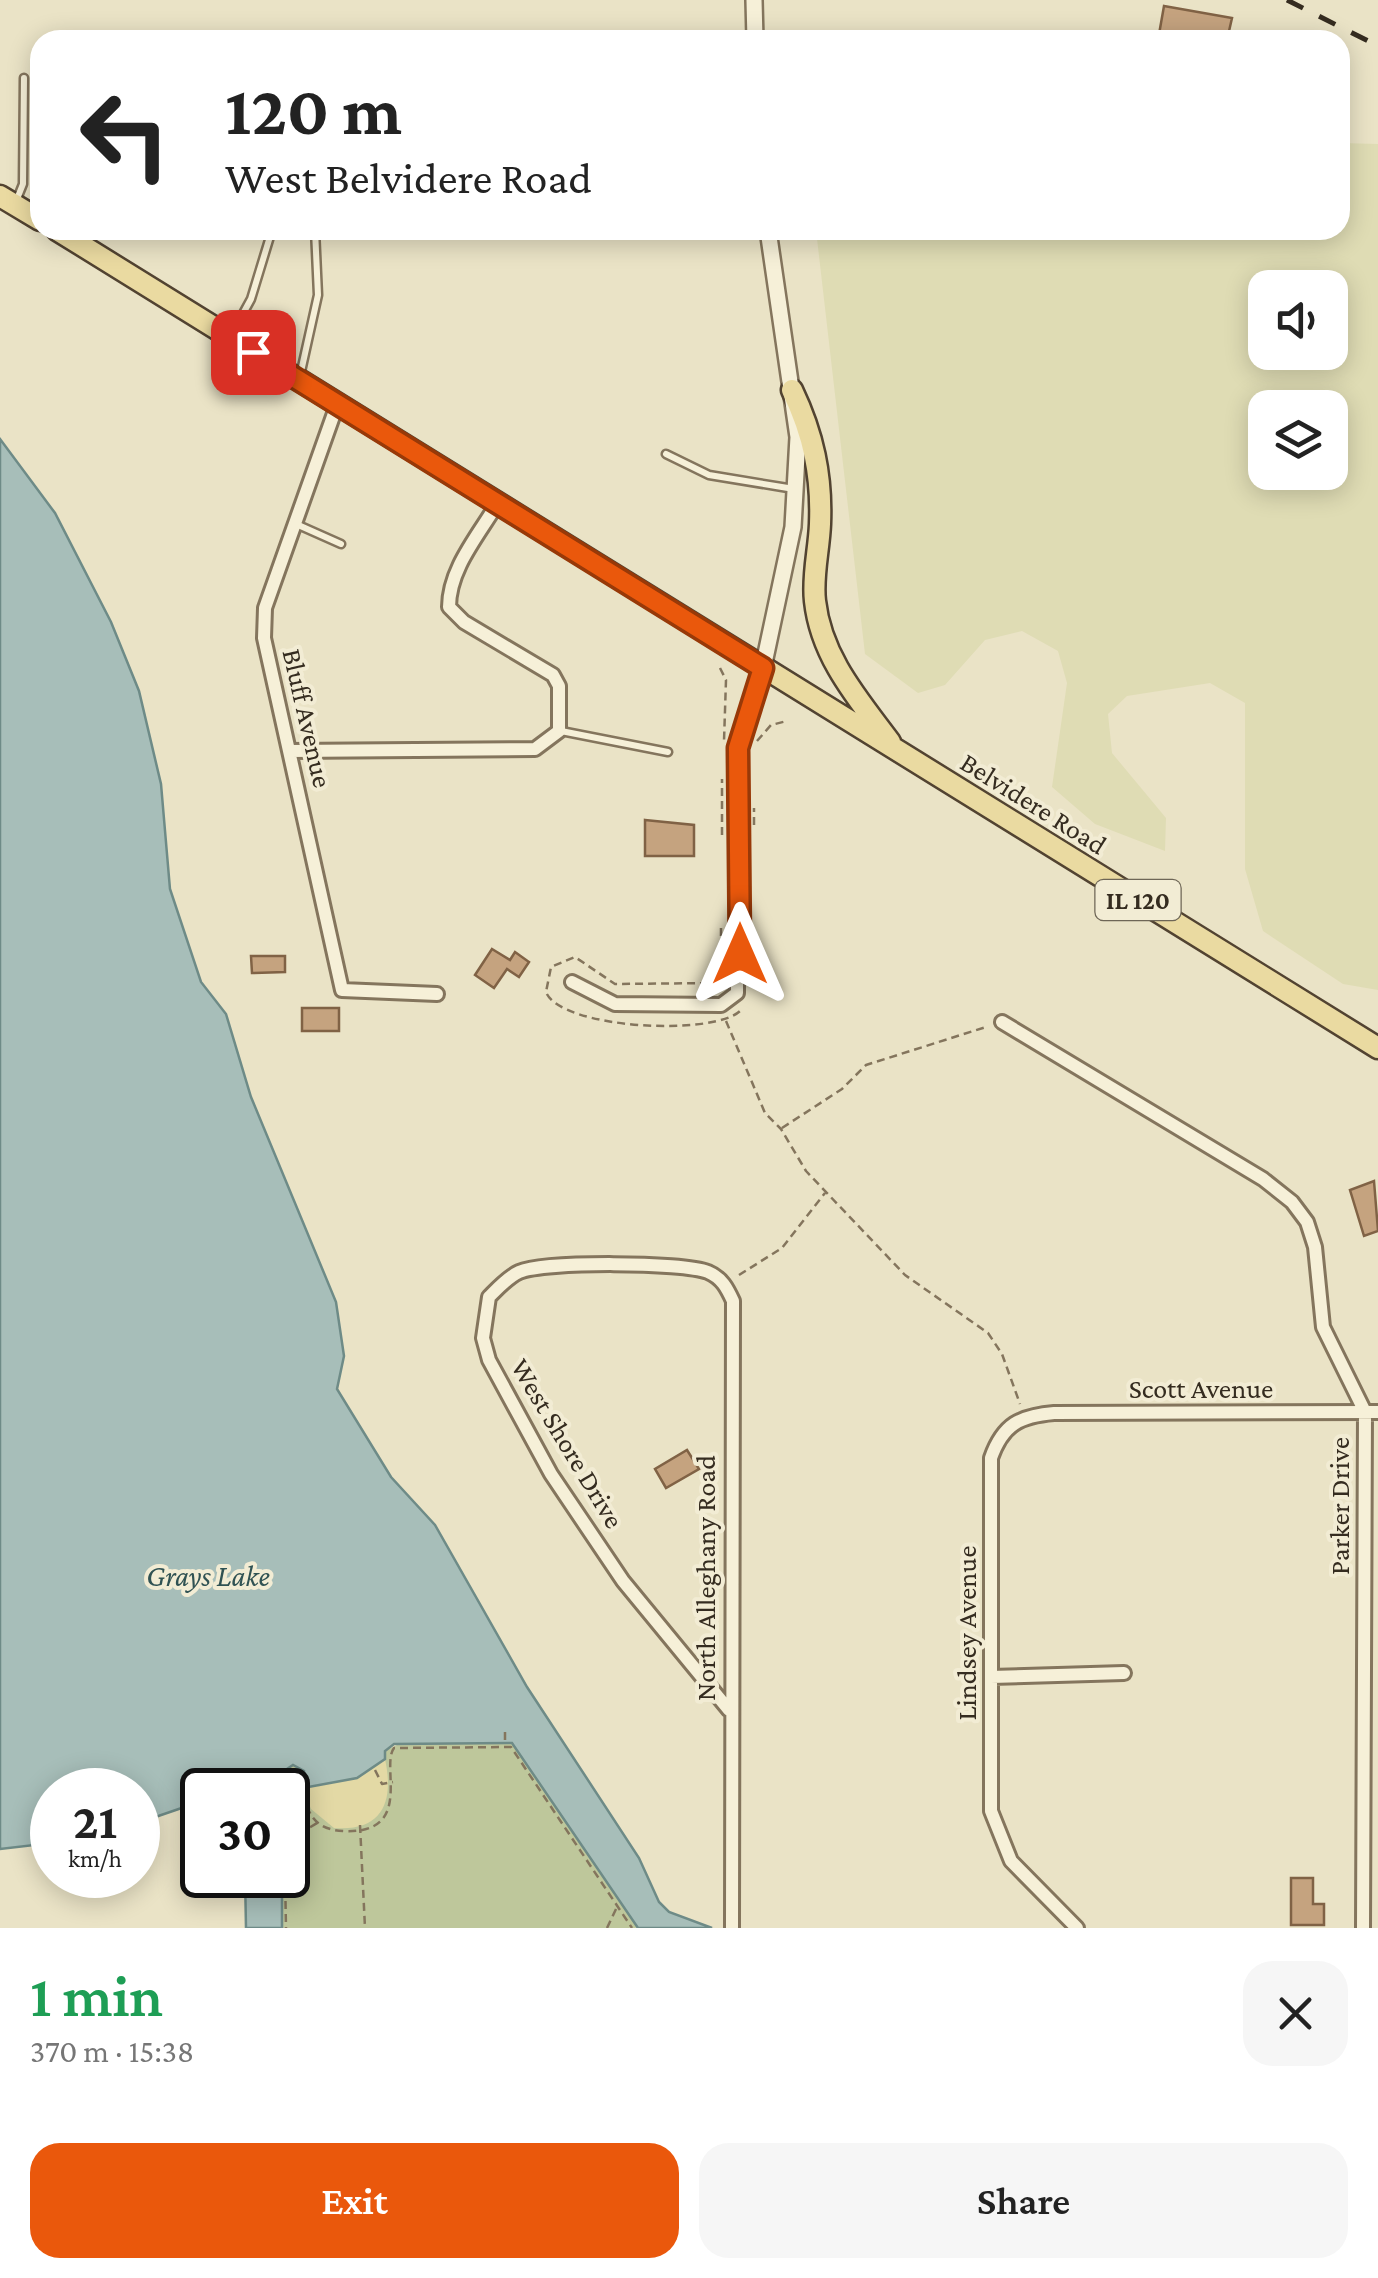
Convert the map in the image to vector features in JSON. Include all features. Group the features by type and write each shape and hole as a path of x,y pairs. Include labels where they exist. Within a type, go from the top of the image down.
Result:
{"main road":[{"path":"7,201 30,214"},
{"name":"IL 120","path":"72,240 763,668"},
{"path":"792,390 812,432 818,468 815,600 822,633 842,678 898,752"},
{"name":"Belvidere Road","path":"763,668 1378,1048"}],"street":[{"path":"754,0 754,30"},
{"path":"572,982 615,1004 721,1005 733,999 740,980 738,748 763,668 787,562 798,437 770,240"},
{"name":"Bluff Avenue","path":"337,405 265,608 264,638 342,990 437,994"},
{"path":"290,751 535,748 559,731 559,686 553,676 464,622 450,607 449,588 455,574 497,504"},
{"name":"Parker Drive","path":"1002,1022 1263,1179 1292,1202 1306,1222 1314,1247 1323,1327 1371,1412 1363,1928"},
{"name":"West Shore Drive","path":"724,1283 713,1274 676,1266 543,1266 520,1272 489,1297 483,1338 489,1360 551,1474 623,1581 729,1710"},
{"name":"North Alleghany Road","path":"724,1283 733,1301 729,1710 732,1928"},
{"name":"Scott Avenue","path":"1024,1415 1371,1412"},
{"name":"Lindsey Avenue","path":"1024,1415 1009,1424 991,1458 991,1810 1012,1861 1077,1928"},
{"path":"991,1677 1124,1673"}],"lane":[{"path":"7,201 23,184 24,78"},
{"path":"230,338 251,298 269,240"},
{"path":"299,381 318,295 315,240"},
{"path":"666,454 708,475 795,489"},
{"path":"295,524 341,544"},
{"path":"559,731 668,752"}],"path":[{"path":"720,668 726,692 723,756"},
{"path":"754,749 766,728 787,721"},
{"path":"722,774 722,841"},
{"path":"753,806 753,830"},
{"path":"722,918 721,976 717,983 615,984 576,958 558,961 545,982 548,997 557,1007 609,1023 727,1022 747,1000"},
{"path":"721,1005 764,1113 781,1128 825,1193 904,1275 988,1333 1002,1354 1024,1415"},
{"path":"781,1128 842,1089 866,1065 1002,1022"},
{"path":"724,1283 782,1248 825,1193"},
{"path":"505,1732 505,1747"},
{"path":"310,1810 321,1824 333,1830 361,1827 386,1811 394,1782 389,1762 394,1748 505,1747 515,1751 632,1928"},
{"path":"375,1770 382,1784 394,1782"},
{"path":"310,1828 321,1824"},
{"path":"361,1827 365,1928"},
{"path":"285,1898 286,1928"},
{"path":"607,1928 618,1907"}],"shaded area":[{"path":"1350,143 1378,144 1378,990 1343,984 1263,931 1245,869 1245,703 1210,683 1127,696 1108,714 1112,753 1166,818 1165,851 1095,824 1052,787 1067,683 1058,651 1022,631 985,640 945,685 918,693 865,654 817,240 1350,240"}],"green space":[{"path":"403,1742 513,1743 638,1928 282,1928 282,1898 310,1898 310,1770 385,1751"}],"sand":[{"path":"385,1759 386,1800 374,1819 351,1828 334,1828 311,1809 310,1787 357,1778"}],"water":[{"name":"Grays Lake","path":"0,439 55,513 111,622 139,691 161,784 170,889 201,982 226,1014 251,1097 336,1302 344,1356 337,1389 391,1477 435,1525 527,1687 639,1858 659,1902 669,1912 712,1928 638,1928 512,1743 394,1744 385,1751 385,1759 357,1778 310,1787 310,1768 293,1765 180,1768 180,1809 160,1815 160,1768 30,1768 30,1846 0,1849"},
{"path":"245,1898 282,1898 282,1928 246,1928"}],"building":[{"path":"1164,6 1232,18 1229,30 1160,30"},
{"path":"645,820 694,825 694,856 645,856"},
{"path":"492,949 510,960 515,952 529,962 519,977 507,969 494,988 475,975"},
{"path":"251,956 285,956 285,972 252,973"},
{"path":"302,1008 339,1008 339,1031 302,1031"},
{"path":"1374,1181 1378,1231 1364,1236 1350,1190"},
{"path":"687,1450 699,1469 666,1488 655,1469"},
{"path":"1291,1878 1313,1878 1313,1904 1324,1904 1324,1925 1291,1925"}],"railway":[{"path":"1287,0 1346,30"},
{"path":"1350,32 1378,46"}],"route":[{"path":"253,352 763,668 738,748 740,954"}]}
